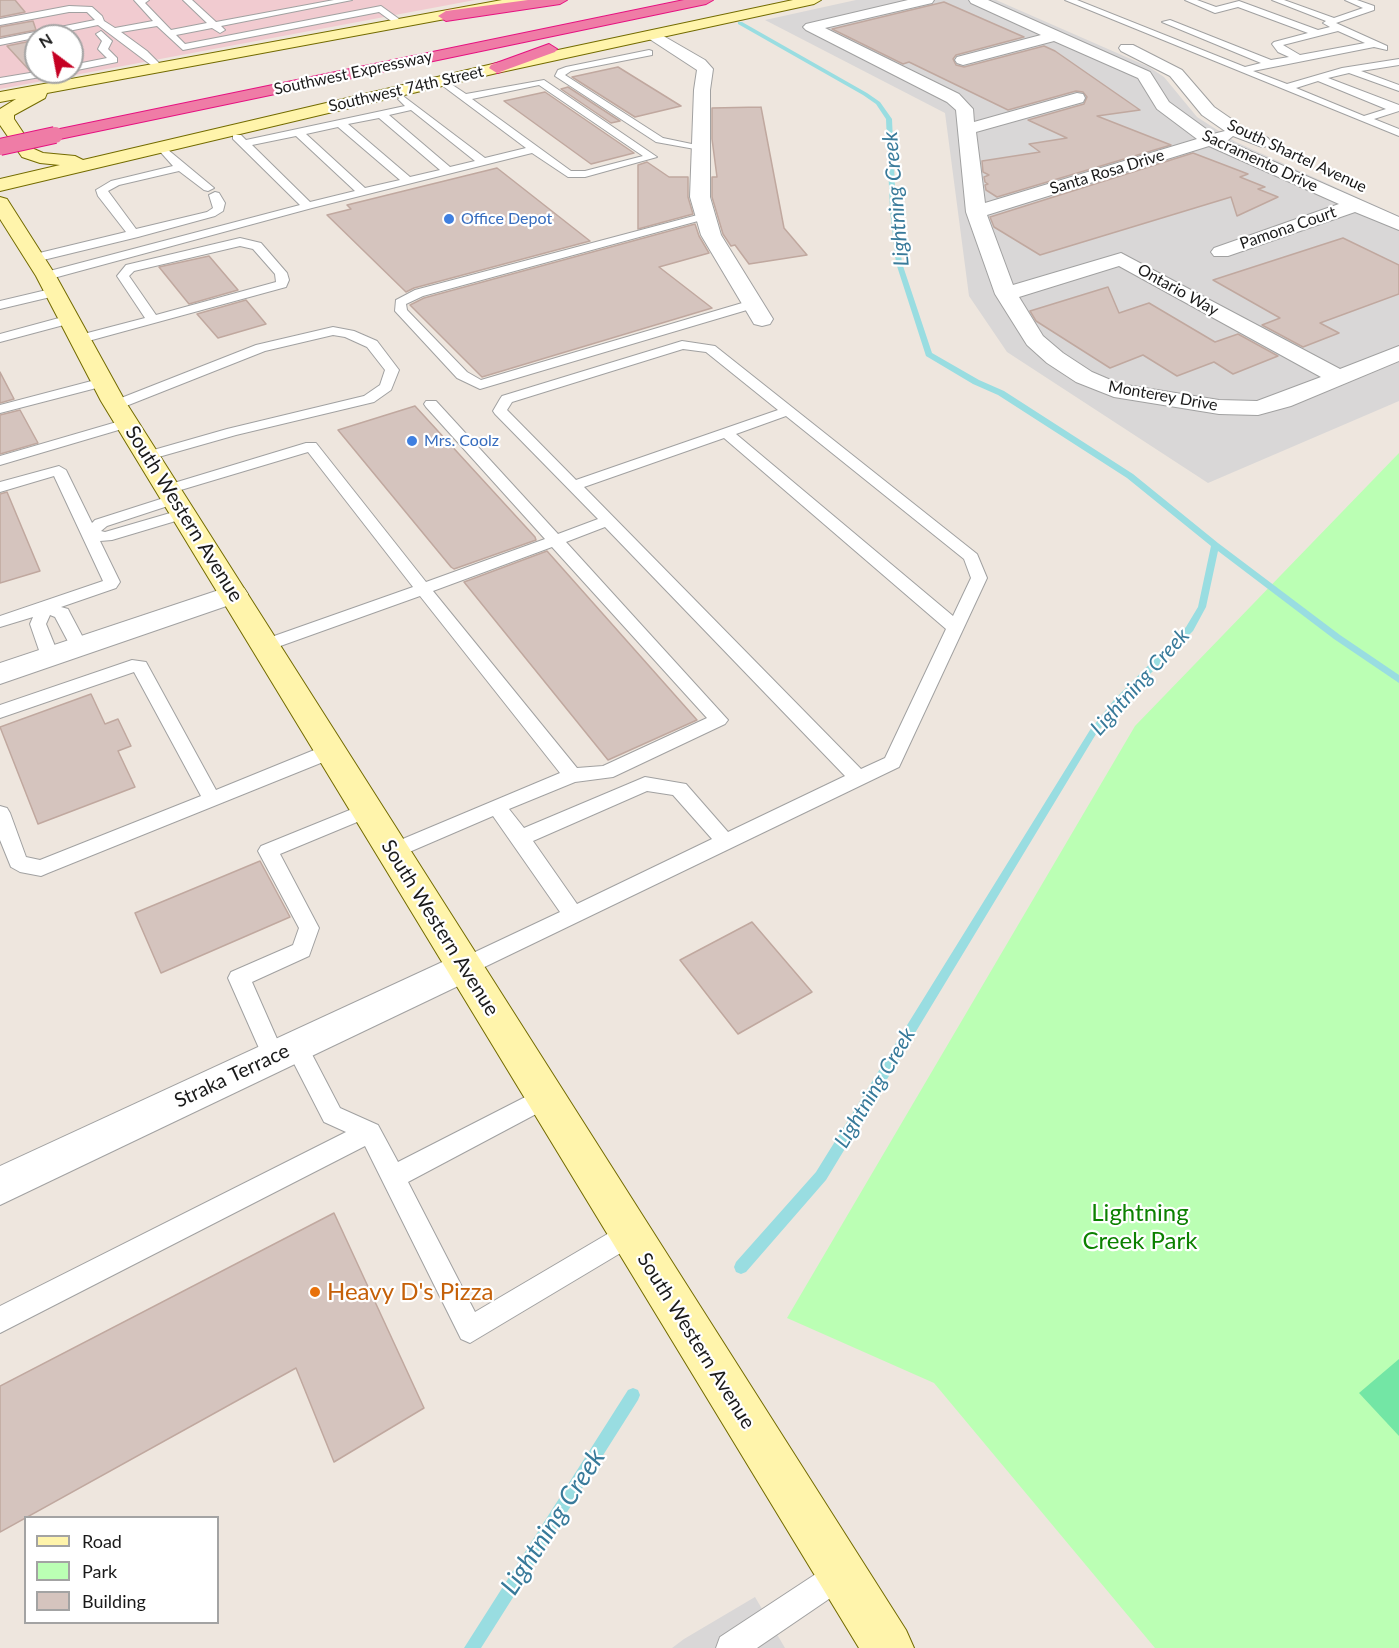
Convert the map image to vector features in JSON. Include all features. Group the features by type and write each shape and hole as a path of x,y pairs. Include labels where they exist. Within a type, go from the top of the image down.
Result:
{"highway":[{"path":"446,16 560,0"},
{"name":"Southwest Expressway","path":"0,147 50,128 640,0"},
{"name":"Southwest Expressway","path":"0,131 50,128 706,0"},
{"path":"498,68 549,49 649,22 717,0"}],"main road":[{"path":"84,73 159,68 526,0"},
{"name":"Southwest 74th Street","path":"0,185 498,68 814,0"},
{"path":"0,97 40,84"},
{"path":"46,84 6,113 5,119 28,153 40,158 55,160 107,160"},
{"name":"South Western Avenue","path":"0,203 45,275 122,414 888,1648"}],"street":[{"name":"Monterey Drive","path":"927,0 811,27 953,98 964,109 976,212 1006,294 1035,340 1055,358 1084,377 1114,390 1219,407 1258,408 1283,401 1399,353"},
{"name":"Sacramento Drive","path":"976,0 1144,75 1162,105 1210,140 1399,224"},
{"name":"South Shartel Avenue","path":"1011,0 1138,52 1176,74 1208,111 1237,131 1281,150"},
{"path":"653,35 705,69 695,84 702,149 700,196 711,235 758,311"},
{"path":"963,60 1057,35"},
{"path":"626,40 665,63"},
{"path":"968,129 1077,98"},
{"name":"Santa Rosa Drive","path":"976,212 1237,131"},
{"name":"Pamona Court","path":"1221,252 1356,205"},
{"name":"Ontario Way","path":"1006,294 1121,259 1340,378"},
{"path":"0,674 234,594"},
{"name":"Straka Terrace","path":"0,1186 464,967"}],"lane":[{"path":"0,14 74,0"},
{"path":"145,0 138,1 183,47 381,9"},
{"path":"187,0 244,52"},
{"path":"169,33 348,0"},
{"path":"369,0 400,24"},
{"path":"1069,0 1399,133"},
{"path":"1189,0 1215,10"},
{"path":"1142,29 1254,0"},
{"path":"1276,0 1336,24 1399,55"},
{"path":"1298,57 1281,50 1277,44 1317,33 1371,8 1349,0"},
{"path":"1239,4 1317,33"},
{"path":"0,22 69,9 89,9 99,18 99,22 144,53 159,68"},
{"path":"0,42 99,22"},
{"path":"1167,22 1270,63"},
{"path":"84,70 114,60 103,49 107,41 96,34 159,23"},
{"path":"1246,70 1298,57 1383,46"},
{"path":"0,52 24,47"},
{"path":"649,53 569,69 561,72 560,76 660,140 702,149"},
{"path":"1288,87 1350,70 1396,64"},
{"path":"498,68 522,84"},
{"path":"1350,70 1399,88"},
{"path":"1318,78 1398,109"},
{"path":"0,81 24,81"},
{"path":"442,81 568,174 576,175 652,157 545,83 533,82 466,97"},
{"path":"394,92 483,162"},
{"path":"244,144 413,107"},
{"path":"1364,119 1398,109"},
{"path":"381,114 448,171"},
{"path":"340,123 408,181"},
{"path":"231,131 308,206"},
{"path":"298,132 363,192"},
{"path":"0,305 45,275 134,234 211,214 219,209 219,203 212,192 161,147"},
{"path":"45,275 535,149"},
{"path":"134,234 102,194 102,190 115,183 181,167"},
{"path":"705,216 419,293 400,303 401,311 462,375 480,385 758,311"},
{"path":"81,339 153,320 282,284 281,273 257,246 240,242 130,268 123,276 153,320"},
{"path":"0,338 70,319"},
{"path":"0,461 122,414 219,364 261,348 333,331 349,334 372,344 392,370 386,387 369,399 232,432 148,456"},
{"path":"464,967 859,779 892,762 979,578 971,557 710,348 682,345 507,399 500,411 859,779"},
{"path":"0,410 103,382"},
{"path":"393,851 572,775 606,771 719,720 431,404"},
{"path":"573,486 788,411"},
{"path":"726,433 956,628"},
{"path":"89,534 101,523 176,500 311,446 572,775"},
{"path":"0,487 59,470 112,582 0,622"},
{"path":"266,645 608,521"},
{"path":"45,607 62,613 79,647"},
{"path":"45,607 38,624 50,657"},
{"path":"0,712 132,666 140,666 212,799"},
{"path":"0,813 18,862 27,867 41,868 331,751"},
{"path":"520,838 645,784 679,789 726,842"},
{"path":"497,807 573,915"},
{"path":"367,810 268,850 309,928 302,950 240,978 285,1051 332,1115 370,1132 470,1330 630,1234"},
{"path":"393,1177 545,1098"},
{"path":"0,1320 370,1132"},
{"path":"731,1648 841,1574"}],"shaded area":[{"path":"0,0 475,0 84,73 84,24 24,24 24,84 27,84 0,89"},
{"path":"856,0 996,0 1149,67 1164,77 1197,117 1236,142 1399,216 1399,401 1208,483 1007,352 969,296 945,113 765,20"},
{"path":"755,1597 785,1648 672,1648 684,1639"}],"green space":[{"name":"Lightning Creek Park","path":"1399,453 1399,1648 1155,1648 934,1383 787,1318 1135,726"},
{"path":"1399,1359 1399,1436 1359,1393"}],"building":[{"path":"0,0 15,0 25,12 0,17"},
{"path":"944,2 1024,37 956,55 953,59 956,65 964,67 1044,46 1055,51 1140,110 1097,116 1171,145 997,197 986,190 985,185 988,184 984,177 989,175 983,172 982,161 1040,152 1029,144 1067,138 1028,120 1084,104 1087,97 1083,92 1076,91 1008,110 909,62 903,64 832,29"},
{"path":"33,21 34,24 24,24 24,32 0,37 0,27"},
{"path":"24,42 24,64 7,46"},
{"path":"618,67 681,106 635,117 572,77"},
{"path":"568,87 620,121 611,123 561,89"},
{"path":"545,92 634,153 591,164 504,101"},
{"path":"761,107 784,228 807,255 749,264 735,245 731,246 723,234 712,197 712,177 717,177 712,139 712,108"},
{"path":"1193,153 1248,174 1240,177 1265,187 1258,189 1278,197 1237,216 1231,197 1040,255 994,227 990,217"},
{"path":"647,162 669,177 688,177 688,197 693,214 638,229 638,165"},
{"path":"497,168 590,241 406,292 327,215 351,209 347,205"},
{"path":"695,224 709,253 659,267 712,308 482,377 410,305 424,298"},
{"path":"1343,238 1399,265 1399,294 1320,323 1339,333 1303,347 1262,325 1280,318 1213,280"},
{"path":"209,256 238,290 189,304 159,267"},
{"path":"1108,287 1119,313 1149,303 1215,342 1238,334 1278,356 1233,374 1214,362 1177,376 1143,355 1110,368 1036,321 1030,311"},
{"path":"246,300 266,324 218,338 197,314"},
{"path":"0,372 14,399 0,403"},
{"path":"415,406 536,540 454,569 451,567 338,430"},
{"path":"20,410 38,443 0,454 0,415"},
{"path":"7,492 40,571 0,583 0,494"},
{"path":"547,551 697,720 608,760 464,582"},
{"path":"91,694 105,724 118,719 131,746 118,751 135,787 38,824 0,727"},
{"path":"260,861 290,917 161,973 135,913"},
{"path":"752,922 812,992 738,1034 680,960"},
{"path":"334,1213 424,1408 334,1462 296,1368 29,1516 24,1516 24,1519 0,1532 0,1386"}],"waterway":[{"name":"Lightning Creek","path":"740,23 865,94 878,103 889,119 893,210 899,263 929,354 976,382 1001,393 1130,476 1215,545"},
{"name":"Lightning Creek","path":"741,1267 821,1176 1093,732 1117,702 1190,629 1202,607 1215,545"},
{"path":"1215,545 1337,637 1399,680"},
{"name":"Lightning Creek","path":"472,1648 633,1395"}],"place":[{"name":"Office Depot","path":"449,219"},
{"name":"Mrs. Coolz","path":"412,441"},
{"name":"Heavy D's Pizza","path":"315,1292"}]}
